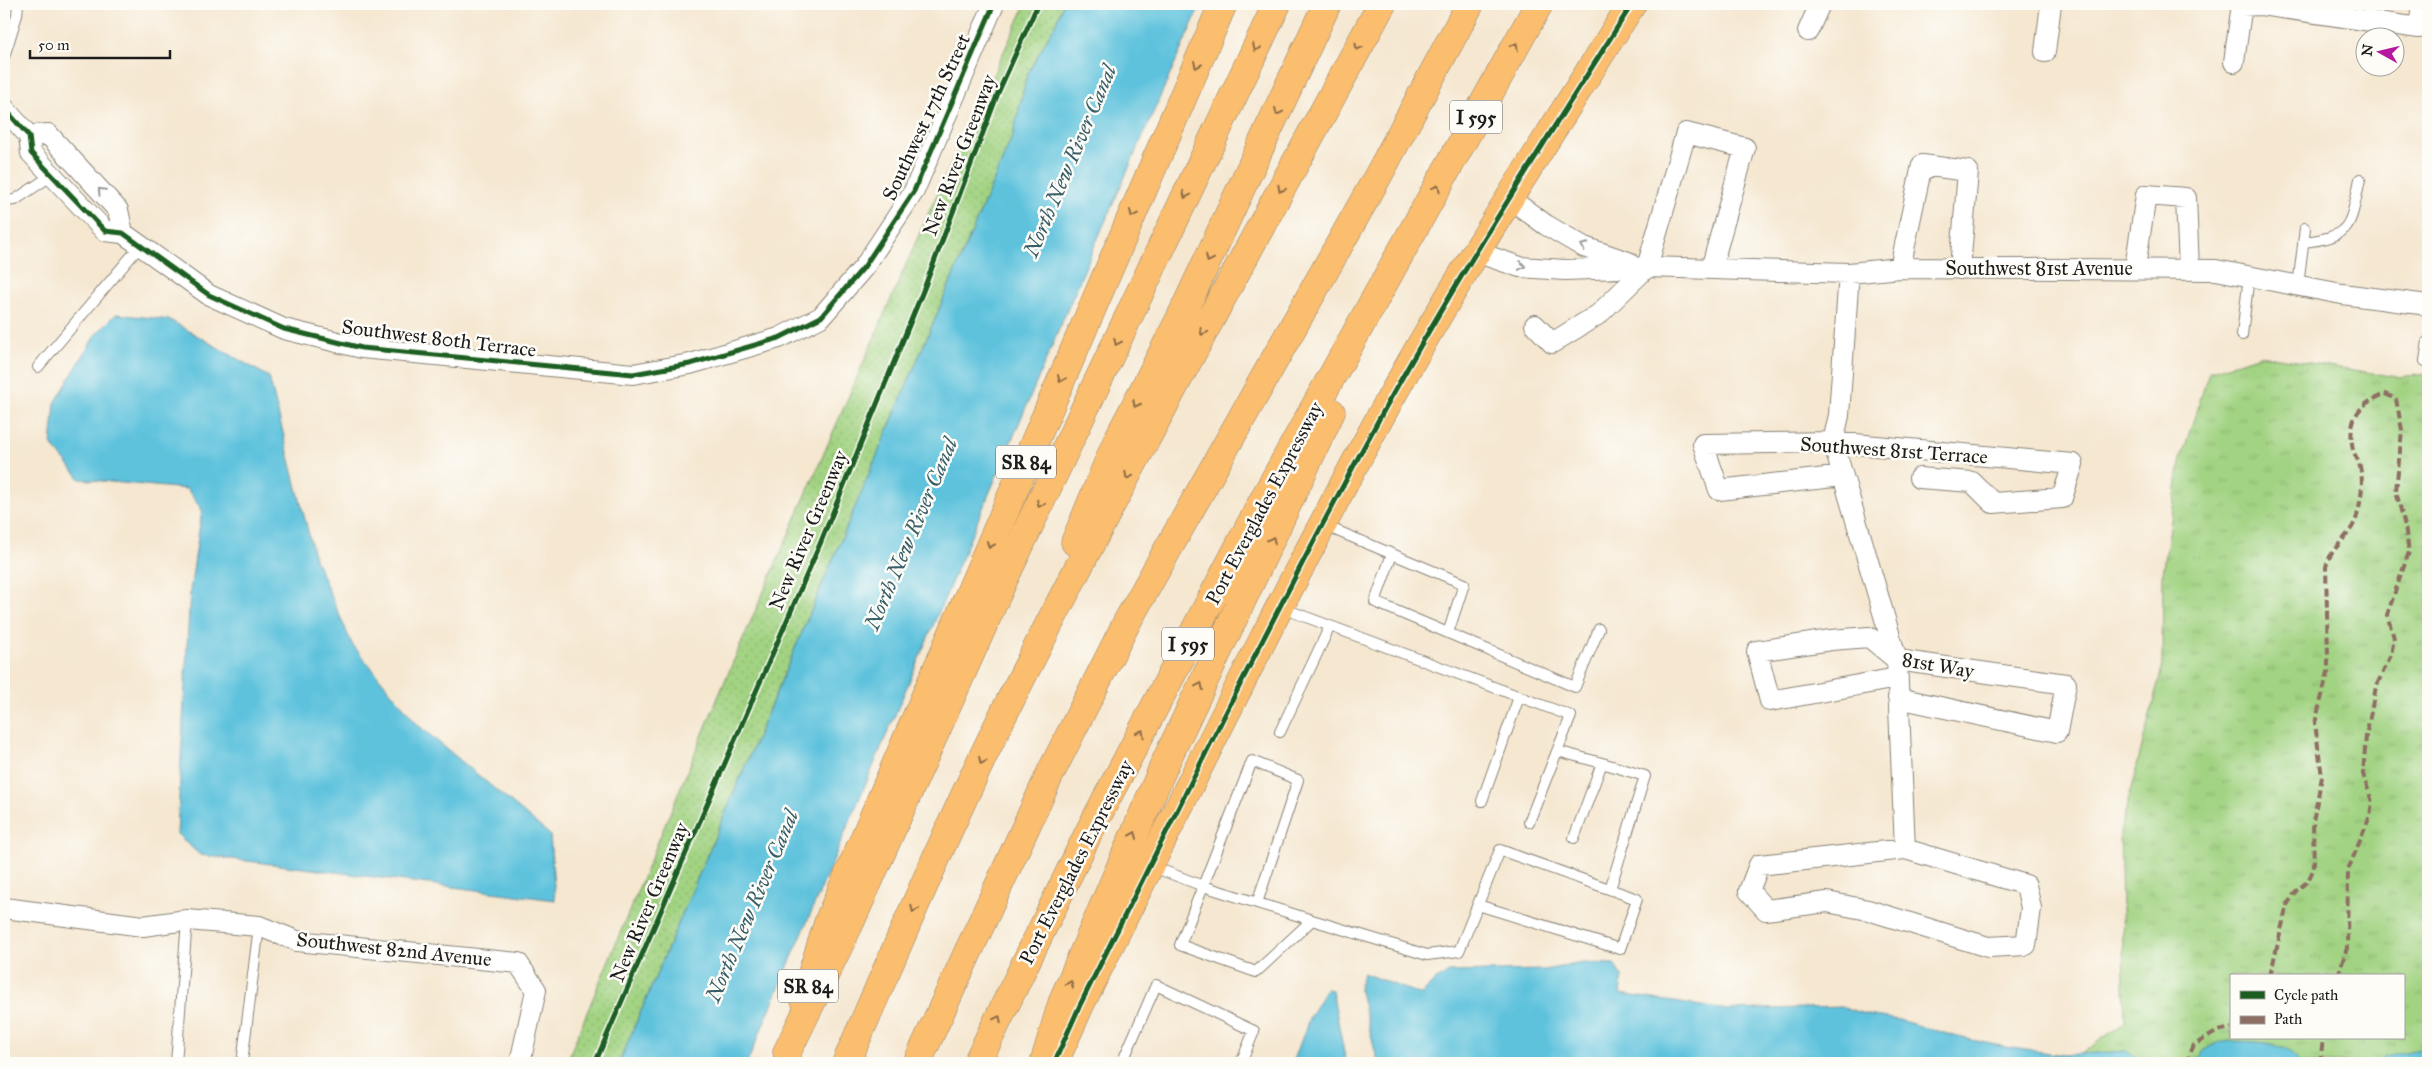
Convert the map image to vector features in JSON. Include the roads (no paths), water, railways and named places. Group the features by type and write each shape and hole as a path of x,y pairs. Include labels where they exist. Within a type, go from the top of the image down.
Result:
{"main road":[{"name":"SR 84","path":"785,1057 829,920 1223,4"},
{"path":"785,1057 850,925 1003,581 1276,4"},
{"path":"846,1063 897,946 1003,717 1117,441 1234,206 1327,4"},
{"path":"1003,717 1174,386 1382,4"},
{"path":"917,1063 1052,770 1128,620 1378,176 1470,4"},
{"name":"Port Everglades Expressway","path":"977,1063 1090,830 1268,493 1539,4"},
{"path":"1054,1063 1278,607 1322,524 1424,339 1476,252 1632,4"},
{"path":"1044,1063 1063,1000 1166,761 1291,501 1414,231"}],"street":[{"name":"Southwest 17th Street","path":"803,328 821,317 864,267 914,190 994,4"},
{"path":"1808,31 1820,4"},
{"path":"2045,52 2051,4"},
{"path":"2234,62 2242,5 2261,5 2423,29 2422,4"},
{"name":"Southwest 80th Terrace","path":"4,108 29,136 31,153 105,230 123,233 209,295 284,329 362,348 634,374 690,364 779,338 803,328"},
{"path":"1535,325 1552,343 1599,314 1647,267 1686,133 1745,148 1711,269"},
{"path":"29,136 48,134 118,210 123,233"},
{"path":"1900,268 1922,165 1968,171 1960,268"},
{"path":"2135,268 2146,195 2186,198 2188,269"},
{"name":"Southwest 81st Avenue","path":"1510,198 1546,224 1584,247 1647,267"},
{"name":"Southwest 81st Avenue","path":"1476,252 1520,267 1565,270 1647,267 1850,273 1900,268 2216,270 2342,294 2428,305"},
{"path":"1850,273 1839,415 1834,442 1897,679 1905,849"},
{"name":"Southwest 81st Terrace","path":"1843,476 1719,490 1703,444 1834,442 2072,464 2062,498 1993,503 1972,482 1919,478"},
{"name":"81st Way","path":"1897,679 1770,701 1757,651 1831,640 1869,638 1897,679 2057,732 2066,684 1897,679"},
{"path":"1905,849 2026,885 2032,908 2026,945 1988,947 1868,910 1827,902 1766,910 1749,891 1759,865 1905,849"},
{"name":"Southwest 82nd Avenue","path":"4,908 144,926 186,920 258,926 296,941 518,963 536,990 520,1063"}],"lane":[{"path":"4,57 17,15 18,4"},
{"path":"4,201 15,200 52,175"},
{"path":"2303,242 2330,239 2346,227 2353,213 2360,179"},
{"path":"2298,286 2305,228"},
{"path":"38,367 140,246"},
{"path":"2242,335 2249,276"},
{"path":"2425,361 2428,341"},
{"path":"1322,524 1464,584 1448,633"},
{"path":"1392,554 1374,602 1575,687 1599,629"},
{"path":"1278,607 1571,716 1529,822"},
{"path":"1280,732 1330,626"},
{"path":"1482,801 1519,697"},
{"path":"1557,751 1645,776 1610,889"},
{"path":"1258,903 1298,780 1252,762 1180,945 1256,972 1312,920"},
{"path":"1574,838 1602,763"},
{"path":"1150,866 1203,886 1427,955 1459,951 1500,850 1637,899 1620,949 1478,905"},
{"path":"176,1063 186,920"},
{"path":"242,1063 258,926"},
{"path":"1122,1063 1156,985 1254,1031 1241,1063"}],"water":[{"name":"North New River Canal","path":"1063,4 1201,4 1094,247 747,1063 619,1063 1013,135 1027,75 1056,23"},
{"path":"116,314 170,320 269,377 315,559 352,644 418,725 550,835 555,900 200,855 177,834 190,591 202,510 187,489 80,479 51,444 55,403 96,334"},
{"path":"1583,963 1614,964 1622,977 1620,994 1728,1010 1844,1007 1867,1015 1899,1020 1958,1037 2005,1047 2064,1055 2126,1051 2144,1063 1380,1063 1376,1055 1359,988 1363,973 1422,995 1432,983 1449,972 1544,970"},
{"path":"1326,989 1332,990 1346,1063 1293,1063 1310,1016"},
{"path":"2221,1041 2275,1045 2294,1055 2300,1063 2198,1063 2204,1050"},
{"path":"2420,1049 2428,1051 2428,1063 2378,1063 2385,1056"}]}
